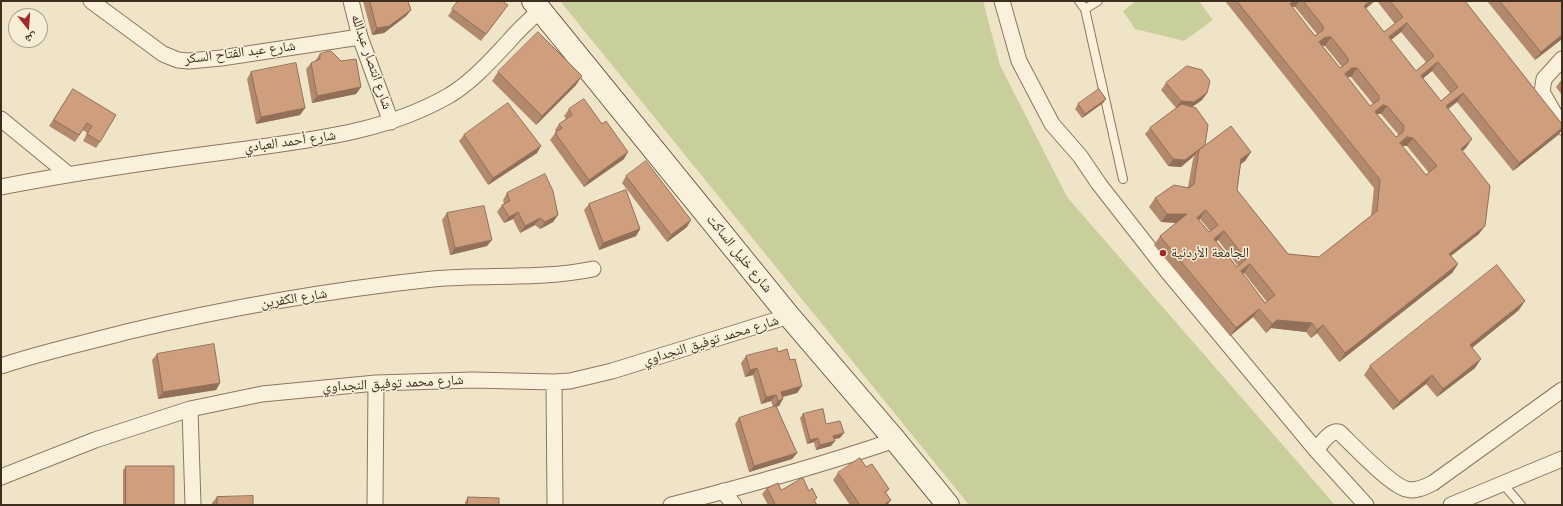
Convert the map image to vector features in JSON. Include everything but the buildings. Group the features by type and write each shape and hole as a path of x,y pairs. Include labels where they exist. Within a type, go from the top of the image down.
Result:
{"street":[{"name":"شارع عبد الفتاح السكر","path":"91,1 163,54 178,60 189,61 221,58 360,37"},
{"name":"شارع انتصار عبدالله","path":"351,1 360,37 391,122"},
{"path":"1002,1 1019,62 1052,124 1080,156 1099,184 1162,265 1316,450 1366,505"},
{"name":"شارع أحمد العبادي","path":"1,187 68,174 342,135 391,122 412,114 450,95 469,82 485,68 537,6"},
{"name":"شارع خليل الساكت","path":"537,6 789,316 896,440 948,505"},
{"path":"1562,59 1544,79 1542,92 1562,127"},
{"path":"1,119 68,174"},
{"name":"شارع الكفرين","path":"1,366 90,341 188,318 287,300 368,287 435,279 565,274 593,269"},
{"name":"شارع محمد توفيق النجداوي","path":"1,477 95,440 190,409 262,394 376,383 473,380 554,382 584,378 612,371 789,316"},
{"path":"554,382 555,505"},
{"path":"375,505 376,383"},
{"path":"1316,450 1332,433 1335,431 1339,432 1385,476 1399,486 1406,489 1415,490 1424,488 1562,390"},
{"path":"190,409 193,505"},
{"path":"671,505 716,497 896,440"},
{"path":"1451,505 1562,459"},
{"path":"716,497 734,505"}],"lane":[{"path":"1079,1 1085,10 1123,179"},
{"path":"1085,10 1098,1"},
{"path":"1503,484 1521,505"}],"green space":[{"path":"560,1 983,1 1000,65 1067,197 1335,505 969,505"},
{"path":"1136,1 1199,1 1213,20 1184,41 1135,29 1123,11"}],"place":[{"name":"الجامعة الأردنية","path":"1163,253"}]}
